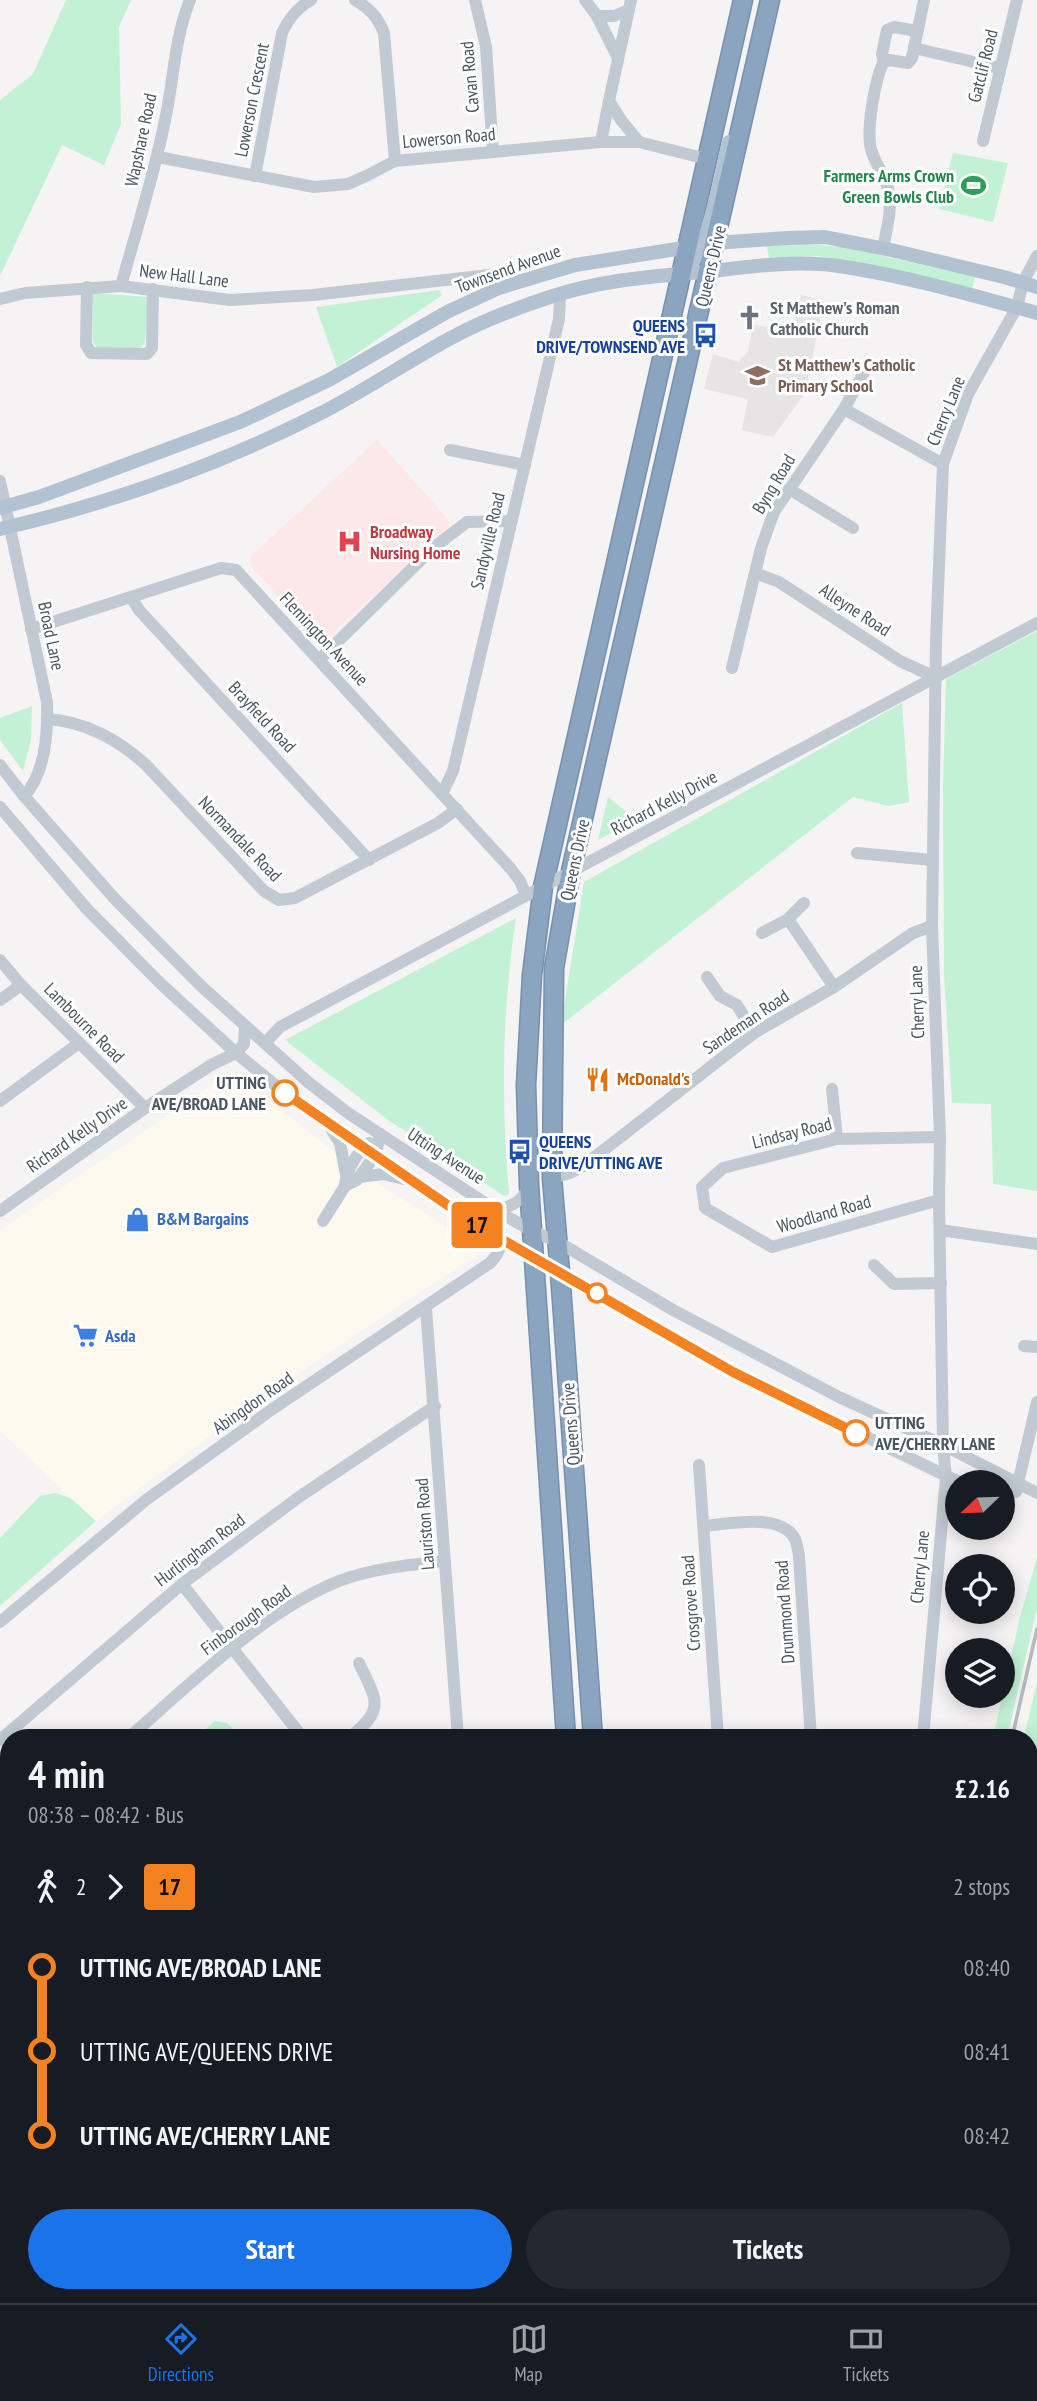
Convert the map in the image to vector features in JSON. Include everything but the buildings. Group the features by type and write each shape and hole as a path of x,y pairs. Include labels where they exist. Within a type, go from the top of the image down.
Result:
{"highway":[{"name":"Queens Drive","path":"592,1729 552,1178 554,968 571,871 710,271 702,245 707,159 743,0"},
{"name":"Queens Drive","path":"565,1729 529,1185 526,1085 533,975 543,887 682,273 702,245 757,61 770,0"}],"main road":[{"name":"Townsend Avenue","path":"3,507 139,461 276,407 377,354 447,312 499,288 575,265 702,245 787,237 825,237 1030,284"},
{"path":"5,528 54,517 138,490 223,458 324,411 478,325 560,294 627,280 682,273 812,264 838,266 900,278 1037,313"}],"street":[{"name":"Wapshare Road","path":"121,286 158,157 173,59 184,13 190,0"},
{"name":"Lowerson Crescent","path":"256,176 282,33 298,8 311,0"},
{"path":"355,0 373,13 384,33 394,161"},
{"name":"Cavan Road","path":"475,0 486,47 494,152"},
{"path":"585,0 597,16 618,58"},
{"path":"883,249 890,212 890,195 871,149 869,129 881,65 889,60 908,63 912,58 924,0"},
{"name":"Gatclif Road","path":"983,141 1017,0"},
{"path":"597,16 614,16 630,5"},
{"path":"601,142 630,5"},
{"path":"884,62 882,54 887,30 894,27 917,32"},
{"path":"914,48 999,68"},
{"path":"609,101 626,128 639,142"},
{"name":"Lowerson Road","path":"158,157 314,187 348,184 394,161 601,142 639,142 707,159"},
{"name":"Cherry Lane","path":"945,1470 940,1138 932,926 935,677 943,464 968,394 1030,284 1037,256"},
{"name":"New Hall Lane","path":"0,299 25,293 121,286 230,300 313,295 507,273 525,280"},
{"path":"87,287 86,345 91,353 147,354 152,348 153,289"},
{"name":"Sandyville Road","path":"442,794 453,771 559,319 560,294"},
{"name":"Byng Road","path":"732,668 761,548 774,512 844,408 865,371"},
{"path":"844,408 943,464"},
{"path":"450,450 525,465"},
{"name":"Broad Lane","path":"0,481 5,528 43,681 47,719 41,761 31,788 24,796"},
{"path":"789,489 853,528"},
{"path":"319,660 433,548 467,522 510,521"},
{"name":"Flemington Avenue","path":"31,629 221,568 231,568 241,573 516,874 526,895"},
{"name":"Alleyne Road","path":"755,573 779,582 900,661 935,677"},
{"name":"Brayfield Road","path":"131,597 148,620 369,860"},
{"name":"Richard Kelly Drive","path":"265,1043 280,1027 1037,623"},
{"name":"Normandale Road","path":"47,719 70,722 89,729 138,758 257,884 274,898 284,901 369,860 457,809"},
{"name":"Utting Avenue","path":"0,765 114,898 200,985 312,1085 380,1134 494,1209 558,1242 606,1273 839,1397 943,1445 1018,1487 1037,1494"},
{"name":"Utting Avenue","path":"0,807 86,908 159,982 236,1053 302,1107 502,1239 733,1372 945,1477"},
{"path":"857,853 932,860"},
{"path":"762,933 788,919 804,903"},
{"path":"788,919 834,987"},
{"name":"Sandeman Road","path":"552,1178 582,1167 754,1033 834,987 913,933 932,926"},
{"name":"Lambourne Road","path":"0,960 21,985 145,1108"},
{"path":"707,977 720,996 737,1006 754,1033"},
{"path":"0,1000 21,985"},
{"path":"236,1053 244,1044 245,1026"},
{"name":"Richard Kelly Drive","path":"211,1065 221,1052 224,1042"},
{"path":"0,1101 79,1044"},
{"name":"Richard Kelly Drive","path":"0,1211 145,1108 211,1065 236,1053"},
{"path":"832,1089 838,1139"},
{"path":"327,1123 340,1143 346,1181"},
{"path":"323,1222 364,1147 380,1134"},
{"path":"360,1177 376,1154 380,1134"},
{"name":"Lindsay Road","path":"702,1187 723,1168 838,1139 940,1138"},
{"path":"346,1181 383,1174 412,1181"},
{"path":"502,1239 501,1225 494,1209 514,1205 529,1185"},
{"name":"Woodland Road","path":"702,1187 705,1208 772,1247 939,1200"},
{"path":"940,1230 1037,1244"},
{"name":"Abingdon Road","path":"0,1622 146,1500 271,1410 490,1263 500,1252 502,1239"},
{"path":"874,1265 894,1284 941,1283"},
{"name":"Lauriston Road","path":"426,1308 457,1729"},
{"path":"1018,1487 1037,1402"},
{"name":"Hurlingham Road","path":"13,1729 182,1584 299,1497 435,1406"},
{"name":"Crosgrove Road","path":"699,1465 717,1729"},
{"name":"Cherry Lane","path":"924,1729 945,1488"},
{"name":"Drummond Road","path":"704,1526 770,1523 785,1528 795,1539 799,1556 810,1729"},
{"name":"Finborough Road","path":"138,1729 233,1648 291,1606 340,1581 395,1567 445,1561"},
{"path":"182,1584 296,1729"},
{"path":"359,1663 373,1694 375,1710 368,1723 360,1729"}],"shaded area":[{"name":"St Matthew's Catholic Primary School","path":"801,295 824,301 805,393 773,437 742,430 748,399 704,389 713,354 739,362 748,351 753,325 792,330"},
{"name":"Broadway Nursing Home","path":"377,440 448,519 449,526 327,639 319,641 250,565 250,557"},
{"path":"232,1071 356,1169 477,1247 475,1257 350,1338 228,1423 96,1521 0,1431 0,1230"}],"green space":[{"path":"66,0 131,0 119,27 121,124 104,165 62,145 0,276 0,100 33,74"},
{"name":"Farmers Arms Crown Green Bowls Club","path":"953,153 1008,163 993,222 939,209"},
{"path":"805,244 844,247 975,277 972,289 834,258 769,258 767,246"},
{"path":"439,290 442,295 337,367 316,307"},
{"path":"93,293 148,297 145,343 139,349 97,348 93,342"},
{"path":"1037,631 1037,1191 993,1184 991,1104 952,1103 944,974 943,785 946,679"},
{"path":"902,703 909,802 889,806 853,797 561,1025 584,882"},
{"path":"32,706 31,739 23,771 0,740 0,718"},
{"path":"608,797 637,820 598,840"},
{"path":"516,918 506,1021 504,1090 509,1194 504,1196 388,1120 285,1040"},
{"path":"55,1493 70,1498 96,1521 0,1606 0,1538 40,1496"},
{"path":"1037,1558 1037,1608 1015,1703 1015,1639"},
{"path":"1037,1682 1037,1729 1026,1729"},
{"path":"1000,1708 1014,1708 1009,1729 995,1729"},
{"path":"215,1721 227,1723 233,1729 206,1729"}],"railway":[{"path":"1014,1729 1037,1629"}],"bus line":[{"name":"17","path":"285,1093 475,1224 733,1372 856,1433"}],"place":[{"name":"Farmers Arms Crown Green Bowls Club","path":"974,186"},
{"name":"St Matthew's Roman Catholic Church","path":"750,318"},
{"name":"QUEENS DRIVE/TOWNSEND AVE","path":"705,336"},
{"name":"St Matthew's Catholic Primary School","path":"758,375"},
{"name":"Broadway Nursing Home","path":"350,542"},
{"name":"McDonald's","path":"597,1079"},
{"name":"UTTING AVE/BROAD LANE","path":"285,1093"},
{"name":"QUEENS DRIVE/UTTING AVE","path":"519,1152"},
{"name":"B&M Bargains","path":"137,1219"},
{"name":"Asda","path":"85,1336"},
{"name":"UTTING AVE/CHERRY LANE","path":"856,1433"}]}
